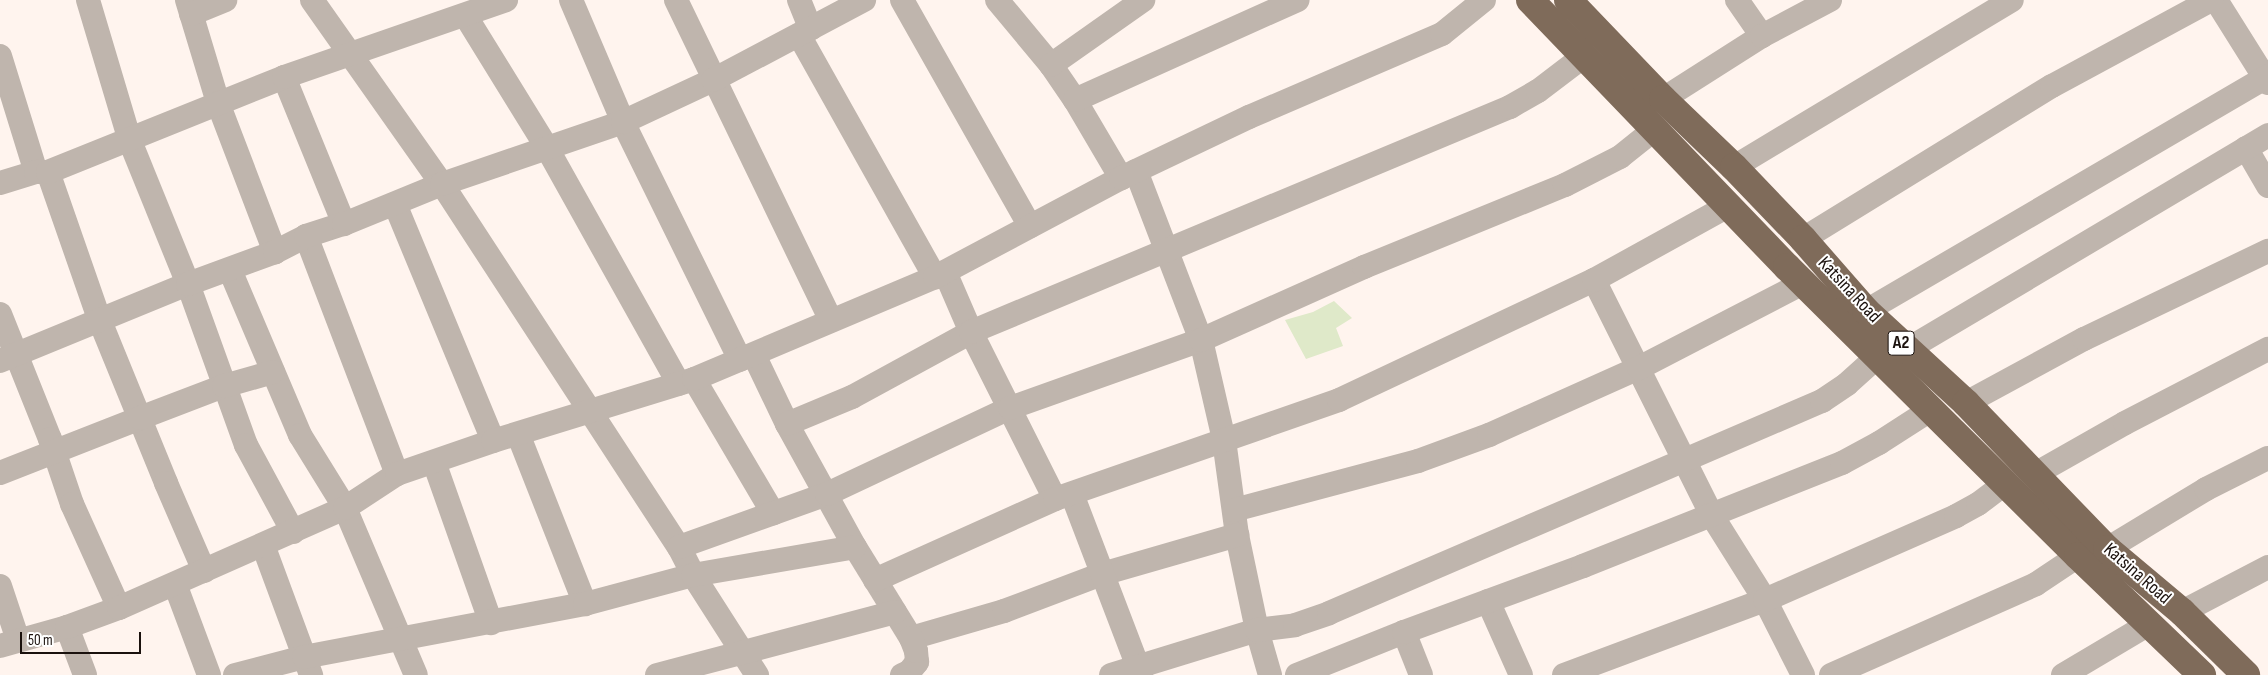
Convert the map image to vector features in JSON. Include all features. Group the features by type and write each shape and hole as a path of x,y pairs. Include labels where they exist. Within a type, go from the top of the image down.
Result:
{"highway":[{"name":"Katsina Road","path":"1530,0 1803,283 2078,556 2202,675"},
{"name":"Katsina Road","path":"1568,0 1663,99 1734,166 1803,239 1866,312 1966,404 2107,549 2182,612 2246,675"}],"street":[{"path":"88,0 130,141 188,284 246,446 293,532"},
{"path":"225,0 189,7 218,103 275,252"},
{"path":"312,0 442,184 679,547 693,576 757,675"},
{"path":"0,183 42,172 130,141 218,103 284,78 506,0"},
{"path":"570,0 623,122 747,358 787,424 855,547 911,638 916,651 917,662 909,672 902,675"},
{"path":"676,0 831,321"},
{"path":"799,0 805,32 940,275 1010,408 1063,497 1102,574 1139,670"},
{"path":"8,358 188,284 275,252 306,236 344,224 442,184 623,122 713,80 864,0"},
{"path":"902,0 1030,226"},
{"path":"997,0 1051,65 1128,175 1168,251 1201,340 1224,440 1238,534 1258,630 1270,675"},
{"path":"1051,65 1144,0"},
{"path":"1075,100 1298,0"},
{"path":"0,586 9,643 67,627 119,608 345,508 397,474 493,441 687,381 747,358 940,275 1128,175 1248,116 1442,34 1484,0"},
{"path":"1737,0 1762,36"},
{"path":"1663,99 1762,36 1830,0"},
{"path":"1734,166 2012,0"},
{"path":"1803,239 2052,86 2211,0"},
{"path":"1866,312 2267,79 2216,0"},
{"path":"465,15 687,381 773,513"},
{"path":"0,56 42,172 100,321 204,571"},
{"path":"787,424 852,397 970,332 1510,107 1538,91 1584,56"},
{"path":"284,78 344,224"},
{"path":"679,547 827,494 1010,408 1201,340 1356,270 1590,173 1620,158 1655,129"},
{"path":"1908,349 2268,135"},
{"path":"2246,148 2268,186"},
{"path":"395,204 493,441"},
{"path":"875,580 1063,497 1339,400 1594,280 1728,206"},
{"path":"306,236 397,474"},
{"path":"1966,404 2084,339 2268,251"},
{"path":"230,270 300,435 345,508 416,675"},
{"path":"1594,280 1640,368 1710,514 1765,600 1803,675"},
{"path":"1234,510 1418,461 1489,435 1640,368 1803,283"},
{"path":"0,314 8,358 54,450 83,531 119,608"},
{"path":"2035,474 2125,423 2268,349"},
{"path":"1110,675 1139,670 1258,630 1295,625 1329,613 1822,401 1847,384 1877,357"},
{"path":"0,473 54,450 224,386 273,372"},
{"path":"1297,675 1404,632 1583,566 1842,463 1879,443 1932,409"},
{"path":"518,434 585,604"},
{"path":"2107,549 2206,489 2268,458"},
{"path":"434,462 491,623"},
{"path":"1564,675 1765,600 1956,516 1978,504 2005,484"},
{"path":"911,638 1004,611 1102,574 1238,534"},
{"path":"264,545 308,666"},
{"path":"235,675 308,666 402,639 585,604 693,576 855,547"},
{"path":"1831,675 2036,584 2078,556"},
{"path":"2182,612 2268,566"},
{"path":"175,584 209,675"},
{"path":"1488,601 1521,675"},
{"path":"656,675 895,612"},
{"path":"2063,675 2149,624"},
{"path":"67,627 85,675"},
{"path":"1404,632 1421,675"}],"green space":[{"path":"1334,301 1352,318 1336,328 1343,346 1306,359 1285,320 1313,312"}]}
